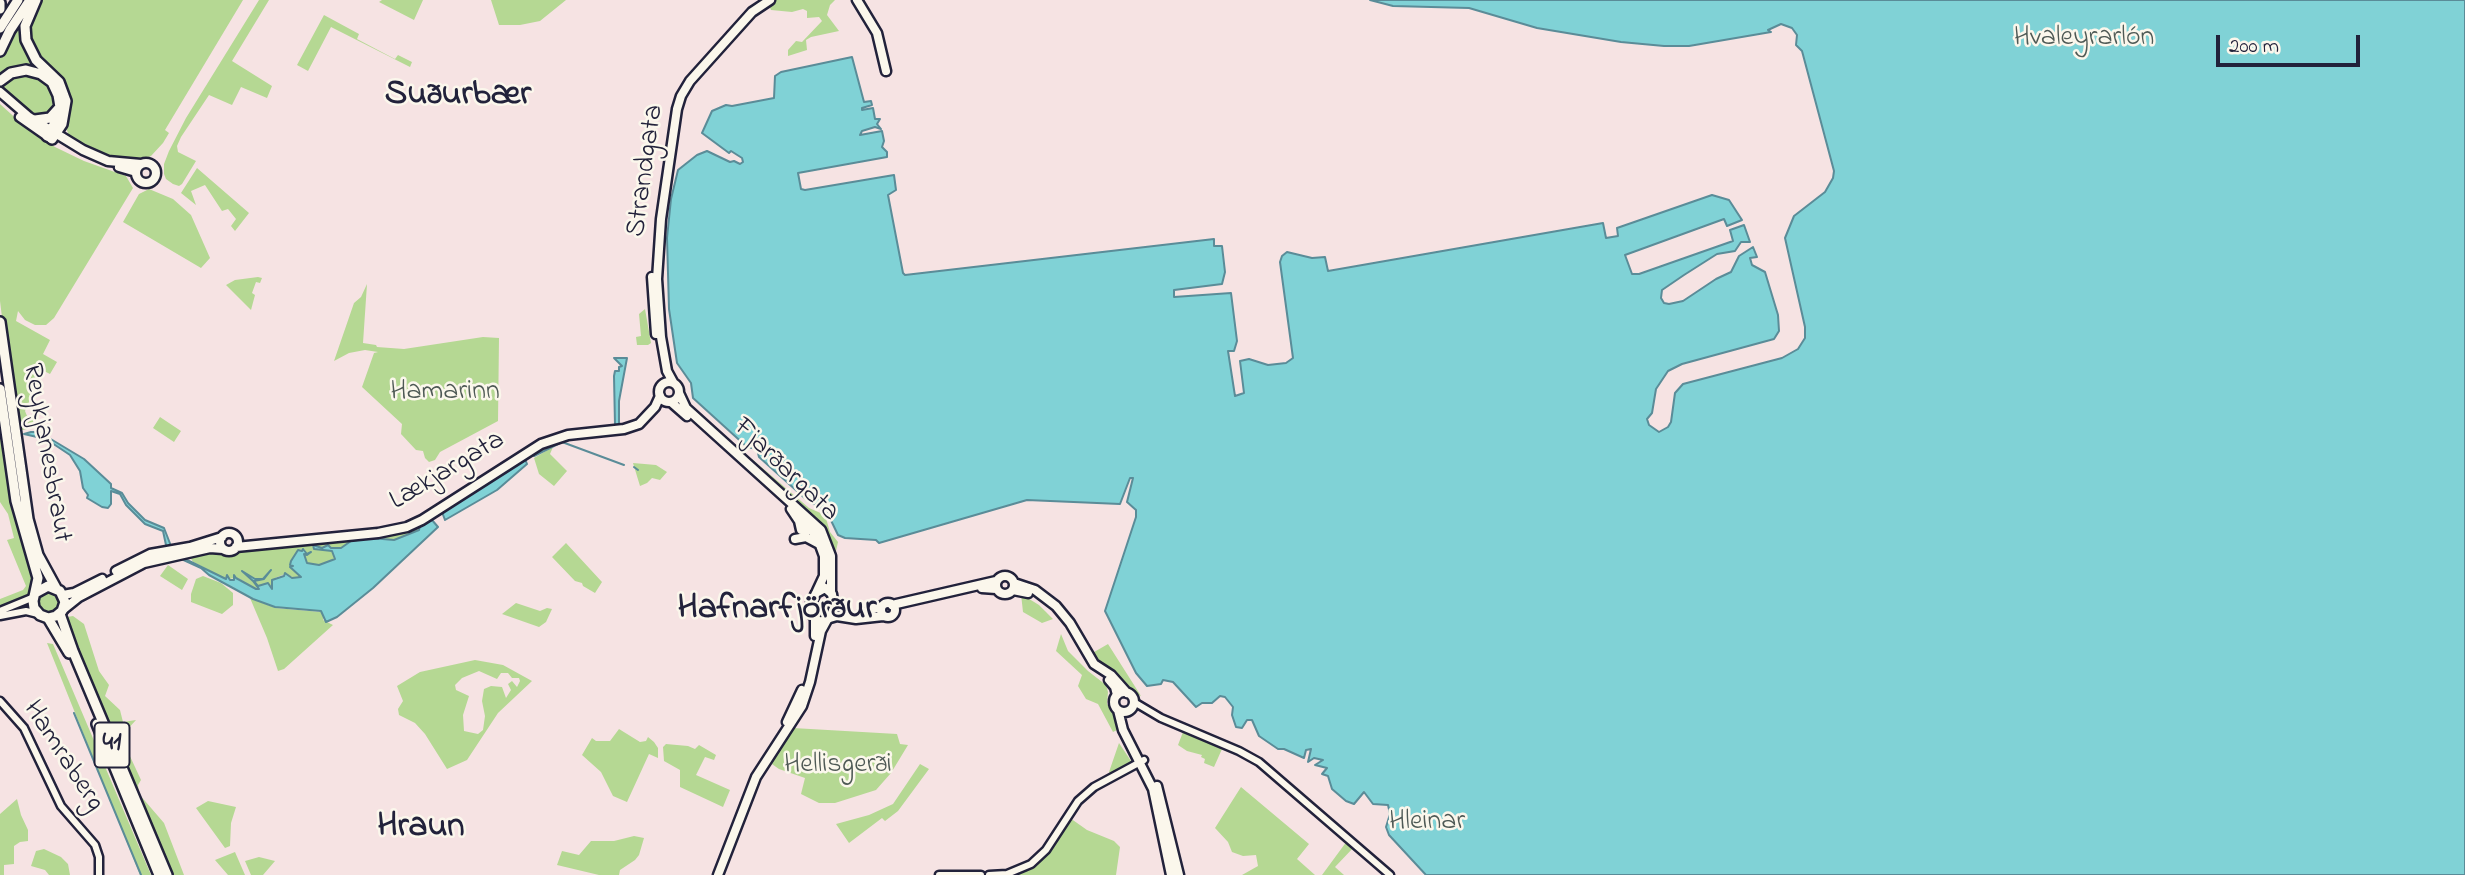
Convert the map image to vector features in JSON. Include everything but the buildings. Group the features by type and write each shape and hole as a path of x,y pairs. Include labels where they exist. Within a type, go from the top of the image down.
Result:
{"highway":[{"path":"0,27 18,0"},
{"path":"0,51 30,0"},
{"path":"36,0 25,26 26,40 36,60 59,82 65,95 65,113 51,135"},
{"path":"0,3 0,9"},
{"path":"0,81 11,73 22,70 41,74 52,82 60,107 51,135"},
{"path":"35,120 50,118 60,107"},
{"name":"Reykjanesbraut","path":"0,322 30,528 38,555 60,591"},
{"name":"Reykjanesbraut","path":"0,389 16,501 38,578 35,595"},
{"path":"35,595 46,587 60,591"},
{"name":"41","path":"60,591 62,611 167,875"},
{"name":"41","path":"35,595 34,608 43,616 68,653 159,875"},
{"path":"43,616 62,611"}],"main road":[{"name":"Strandgata","path":"670,382 658,349 652,305 655,218 670,117 684,84 760,0"},
{"name":"Strandgata","path":"670,382 659,304 658,255 677,109 684,90 697,74 731,39 752,12 770,0"},
{"path":"857,0 877,33 886,71"},
{"path":"1,97 51,135 97,157 138,168"},
{"path":"1,97 35,120 51,135"},
{"path":"658,349 665,360"},
{"path":"670,382 678,386 680,393 676,399 666,400 660,388 670,382"},
{"name":"Fjarðargata","path":"680,393 686,408 821,530 824,570 817,591"},
{"name":"Fjarðargata","path":"666,400 818,532 832,560 831,593"},
{"name":"Lækjargata","path":"237,544 252,545 378,533 407,527 433,514 541,443 568,435 624,429 643,420 666,400"},
{"path":"791,509 801,530 812,529"},
{"path":"60,591 81,589 137,559 210,548 229,551 237,544 232,534 188,550"},
{"path":"222,537 220,544 223,549"},
{"path":"794,540 808,538 824,544"},
{"path":"62,611 71,602 124,572 161,555"},
{"path":"996,585 1000,577 1006,576 1013,587 1033,595 1053,610 1091,668 1110,680 1116,695 1114,703 1122,711 1123,730 1161,797 1171,875"},
{"path":"996,585 1003,594 1013,587 1035,590 1056,606 1070,623 1094,664 1111,674 1132,696 1134,702 1131,708 1122,711"},
{"path":"717,875 752,775 791,715 801,694 816,630 811,604 817,591 825,589 831,593 834,603 841,611 860,614 886,603 894,608 914,605 996,585"},
{"path":"717,875 756,776 802,706 821,631 834,603"},
{"path":"882,606 883,616"},
{"path":"815,618 820,622 837,616 856,619 890,617 894,608"},
{"path":"1116,695 1127,693"},
{"path":"1169,850 1179,875"}],"street":[{"path":"0,614 35,595"},
{"path":"0,614 26,611 43,616"},
{"name":"Hamraberg","path":"0,701 24,728 61,806 95,845 99,857 99,875"},
{"path":"1134,702 1161,718 1259,762 1390,875"},
{"path":"989,875 1007,874 1031,863 1046,850 1078,801 1094,787 1142,761"},
{"path":"939,875 981,875"}],"green space":[{"path":"32,0 24,44 42,71 20,66 10,68 0,76 0,58 4,47"},
{"path":"39,0 243,0 165,130 169,133 163,143 151,156 139,161 117,159 69,137 48,65 44,58 32,51 27,34 28,24"},
{"path":"259,0 269,0 232,61 272,86 267,98 241,87 232,105 209,95 177,146 178,152 196,161 182,184 173,184 164,174 164,164 169,151 186,118"},
{"path":"423,0 414,20 379,2"},
{"path":"491,0 566,0 540,21 499,25"},
{"path":"775,0 835,0 827,15 839,31 811,37 806,40 807,50 788,56 788,50 796,41 802,42 822,21 819,17 807,18 807,11 803,9 792,12 771,10 769,5"},
{"path":"324,15 359,34 357,39 395,59 398,55 412,62 410,67 331,27 308,71 297,65"},
{"path":"19,72 38,74 51,87 54,98 51,113 36,119 0,86"},
{"path":"0,104 32,133 84,161 126,176 133,188 54,318 46,325 35,325 25,320 18,311 16,321 50,340 43,354 57,362 50,374 40,369 31,386 25,411 27,416 34,420 34,428 16,431 0,301"},
{"path":"197,168 249,213 235,231 231,226 236,219 228,209 222,211 205,185 191,191 196,205 181,193"},
{"path":"149,189 173,199 191,215 210,258 201,268 123,222 139,194"},
{"path":"262,278 260,283 256,282 252,293 255,295 251,310 226,285 235,280"},
{"name":"Hamarinn","path":"367,284 363,343 404,349 483,337 499,338 498,421 440,452 435,460 429,462 423,451 416,450 401,434 402,424 362,387 374,353 378,352 365,350 349,353 334,361 354,303 361,297"},
{"path":"645,309 651,343 637,345 636,337 641,336 639,314"},
{"path":"0,404 13,512 33,583 27,598 0,609 0,599 23,590 26,586 7,540 14,538 8,514 0,502"},
{"path":"160,417 181,431 174,442 153,428"},
{"path":"553,447 550,454 567,471 554,486 539,474 534,458"},
{"path":"752,459 809,508 825,515 830,532 838,542 836,551 833,552 820,524 750,461"},
{"path":"633,463 656,465 667,472 660,480 652,478 640,486"},
{"path":"420,526 419,530 394,540 371,538 351,541 341,548 313,545 315,549 332,551 336,557 320,565 307,563 304,555 306,552 304,549 299,550 291,561 290,565 293,566 290,567 301,577 285,574 275,578 272,589 267,584 258,586 259,590 238,578 226,579 193,562 190,557 215,550 228,555 270,547 395,534"},
{"path":"566,543 602,582 595,593 575,581 552,557"},
{"path":"168,565 188,579 182,590 160,576"},
{"path":"203,576 221,583 233,593 233,605 222,614 191,602 196,579"},
{"path":"45,591 53,591 60,598 60,606 53,613 45,613 38,606 38,598"},
{"path":"1021,594 1039,605 1053,619 1042,623 1023,612"},
{"path":"250,598 276,608 321,612 324,615 323,620 333,625 284,669 278,671"},
{"path":"516,603 540,611 552,609 546,622 539,627 502,614"},
{"path":"73,616 84,624 99,671 109,685 105,696 120,710 123,722 136,720 122,739 141,780 138,785 139,794 164,823 184,875 170,875 66,620 67,617"},
{"path":"1061,634 1068,651 1106,685 1107,704 1114,713 1117,730 1113,732 1098,704 1086,699 1078,686 1082,675 1056,651"},
{"path":"47,643 53,644 151,875 140,875"},
{"path":"1108,644 1141,696 1133,693 1089,655"},
{"path":"475,660 503,665 532,681 498,713 467,760 447,769 425,734 415,723 399,715 398,709 403,701 397,686 420,672","holes":["479,671 497,679 501,673 508,673 520,681 517,687 512,681 508,684 511,690 506,698 502,687 491,686 484,689 483,730 478,734 464,731 463,715 469,696 456,690 455,685 462,678"]},
{"name":"Hellisgerði","path":"793,728 897,734 900,744 908,745 891,773 876,790 835,803 819,803 801,794 805,778 779,769 769,762"},
{"path":"619,729 640,742 646,741 648,737 658,748 658,758 649,754 627,802 613,796 601,772 582,755 592,738 596,741 610,741"},
{"path":"1183,732 1222,749 1214,767 1204,763 1202,755 1178,745"},
{"path":"1119,743 1133,764 1111,775 1109,772"},
{"path":"666,744 695,749 699,745 716,755 714,760 705,757 696,775 730,790 723,807 680,787 680,770 664,761 663,747"},
{"path":"920,764 929,769 898,811 885,821 882,818 849,843 836,824 869,815 893,804"},
{"name":"Hleinar","path":"1241,787 1309,844 1297,859 1315,875 1242,875 1258,866 1256,855 1243,856 1232,852 1228,842 1215,828"},
{"path":"17,799 28,830 28,841 14,846 14,864 4,865 4,875 0,875 0,814"},
{"path":"208,801 236,807 231,823 230,846 225,848 196,808"},
{"path":"1070,818 1087,830 1114,841 1120,847 1116,875 1012,875 1041,859 1055,843"},
{"path":"634,836 644,838 639,855 620,870 619,875 599,875 557,865 562,851 579,855 591,841 614,841"},
{"path":"1347,841 1354,847 1335,867 1344,875 1322,875"},
{"path":"44,849 61,857 68,864 70,875 49,875 45,870 31,866 36,851"},
{"path":"235,852 245,875 228,875 215,860"},
{"path":"259,857 275,861 263,875 251,875 245,861"}],"water":[{"path":"1370,0 2465,0 2465,875 1426,875 1389,835 1386,827 1390,814 1388,805 1373,804 1364,792 1354,804 1346,801 1332,789 1328,776 1322,774 1327,768 1315,765 1323,760 1314,758 1308,762 1311,749 1306,750 1304,758 1278,749 1259,736 1252,720 1247,720 1242,728 1236,727 1232,715 1233,707 1225,697 1220,696 1212,703 1202,703 1196,707 1173,682 1163,680 1161,684 1147,686 1136,673 1105,611 1136,517 1136,510 1127,502 1133,478 1130,478 1120,504 1027,500 879,543 876,540 845,538 838,535 826,510 808,501 759,457 757,449 747,447 693,398 691,383 677,363 669,309 667,238 671,199 678,170 697,155 707,151 730,162 743,162 742,158 731,151 729,153 702,133 712,111 726,105 774,98 775,76 781,72 852,57 864,102 871,101 872,105 862,110 873,108 875,119 880,119 877,124 881,129 875,127 862,131 860,135 882,131 882,147 887,152 887,157 798,173 801,189 894,175 896,190 888,195 905,275 1214,239 1214,246 1222,246 1225,272 1222,284 1174,290 1174,297 1231,293 1237,341 1234,351 1228,351 1235,396 1244,393 1240,361 1249,359 1268,365 1286,363 1293,358 1280,262 1287,252 1312,258 1325,257 1328,271 1603,223 1606,238 1618,236 1617,228 1712,195 1729,200 1742,220 1727,226 1724,219 1625,255 1632,274 1639,274 1733,241 1730,230 1744,225 1750,242 1741,242 1735,251 1717,254 1662,290 1661,298 1664,303 1669,304 1683,301 1731,272 1739,256 1753,247 1757,257 1750,258 1752,265 1765,272 1778,315 1779,331 1774,339 1682,364 1668,371 1656,389 1652,413 1647,419 1649,425 1659,432 1668,427 1675,393 1683,384 1782,358 1798,349 1805,338 1805,327 1785,238 1794,216 1825,192 1834,171 1802,51 1796,45 1797,35 1792,28 1781,24 1768,30 1771,32 1689,46 1664,46 1537,28 1469,8 1393,6"},
{"path":"614,358 627,358 619,401 619,424 615,425 614,376 615,371 619,371 622,366"},
{"path":"39,432 84,459 111,484 111,488 122,493 145,520 164,528 171,546 183,558 226,579 227,575 230,580 234,580 234,575 256,589 259,589 242,571 255,579 263,579 271,570 264,579 254,581 258,586 268,583 272,589 272,580 284,576 285,573 292,578 301,577 290,567 293,566 290,565 291,561 298,550 303,549 307,554 311,552 307,555 304,554 307,563 319,565 335,559 332,551 314,549 313,545 341,548 351,541 371,538 394,540 419,530 420,526 432,520 438,527 373,588 337,617 326,622 321,611 275,607 253,599 177,557 166,545 163,531 145,524 126,505 120,494 111,491 111,504 108,508 87,498 80,471 70,455 52,443 48,444 50,440 24,434"},
{"path":"525,459 527,464 497,490 445,520 442,512"}],"waterway":[{"path":"534,456 562,442 624,465"},
{"path":"634,467 638,470"},
{"path":"74,713 141,875"}],"district":[{"name":"Suðurbær","path":"458,97"},
{"name":"Hafnarfjörður","path":"777,611"},
{"name":"Hraun","path":"421,829"}],"park label":[{"name":"Hvaleyrarlón","path":"2084,39"}]}
